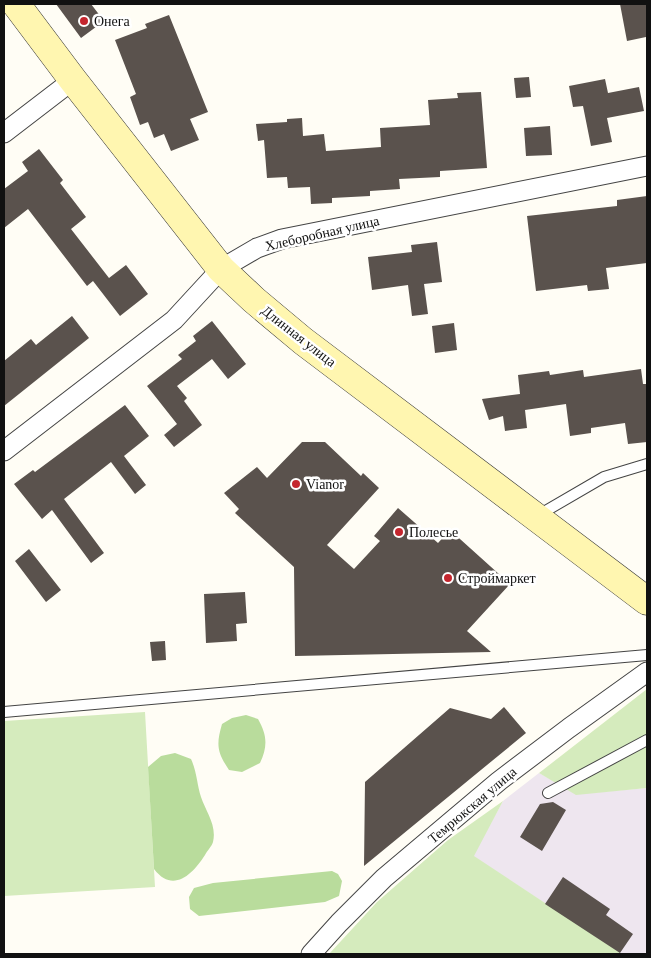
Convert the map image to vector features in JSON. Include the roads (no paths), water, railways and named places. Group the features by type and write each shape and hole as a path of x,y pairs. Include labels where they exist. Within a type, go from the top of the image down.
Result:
{"street":[{"name":"Длинная улица","path":"16,4 221,269 254,300 303,341 647,601"},
{"path":"4,132 73,80"},
{"name":"Хлеборобная улица","path":"4,451 174,320 221,269 257,248 282,239 647,166"},
{"name":"Темрюкская улица","path":"311,954 384,878 499,782 568,728 647,672"}],"lane":[{"path":"536,516 604,476 647,464"},
{"path":"4,712 647,655"},
{"path":"548,793 647,740"}],"place":[{"name":"Онега","path":"84,21"},
{"name":"Vianor","path":"296,484"},
{"name":"Полесье","path":"399,532"},
{"name":"Строймаркет","path":"448,578"}]}
